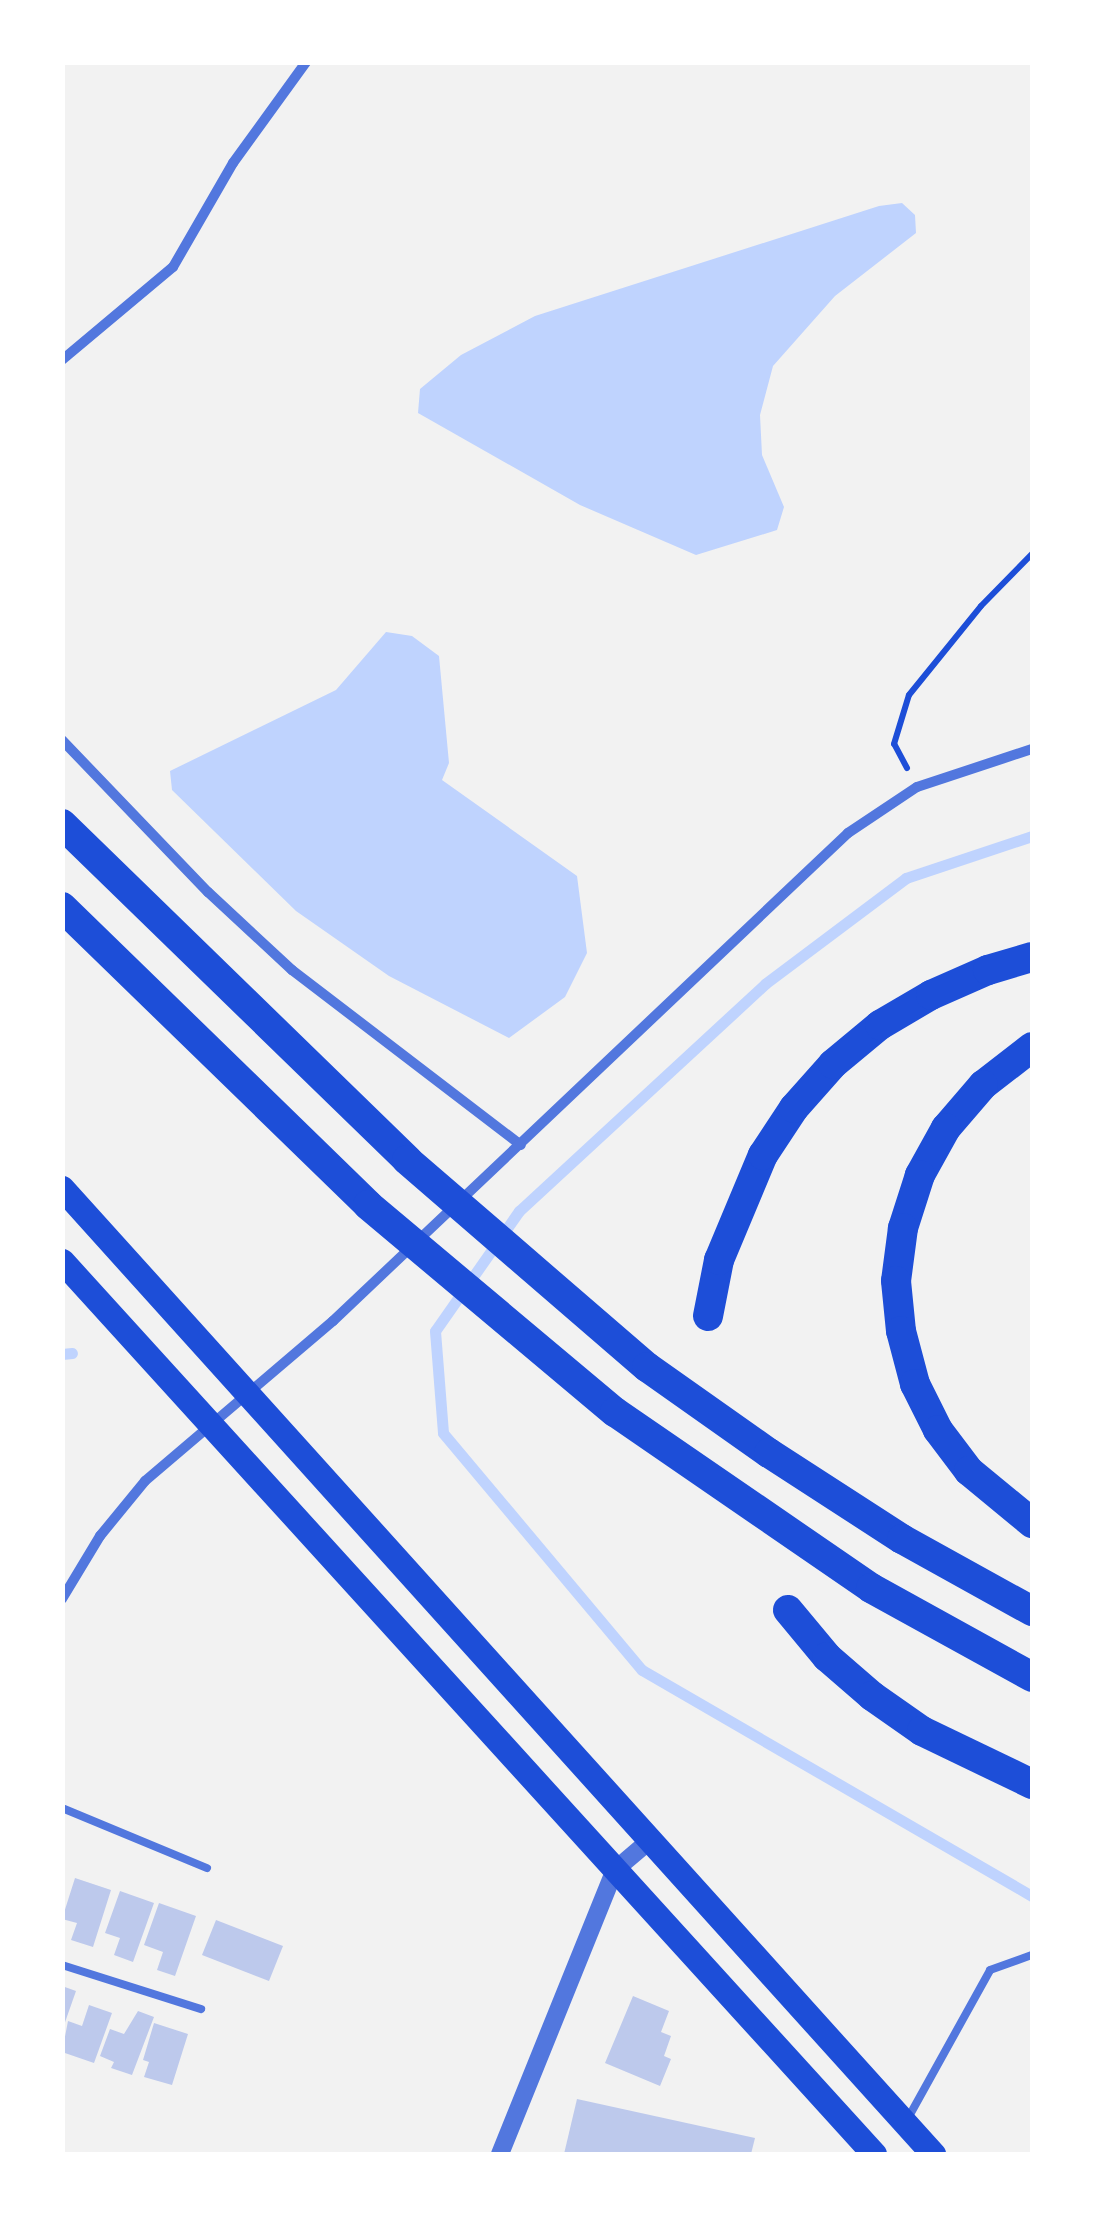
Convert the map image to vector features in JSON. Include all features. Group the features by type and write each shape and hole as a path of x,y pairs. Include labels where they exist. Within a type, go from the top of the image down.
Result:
{"highway":[{"path":"62,824 406,1160 647,1366 769,1453 902,1539 1032,1611"},
{"path":"62,908 368,1205 615,1412 749,1508 872,1588 1032,1677"},
{"path":"708,1316 719,1260 763,1155 794,1108 834,1064 880,1025 931,994 1032,957"},
{"path":"1032,1046 982,1085 946,1128 920,1175 902,1228 896,1281 901,1331 915,1384 938,1430 969,1471 1032,1522"},
{"path":"788,1610 826,1657 922,1732 1032,1784"}],"main road":[{"path":"62,1188 933,2154"},
{"path":"62,1261 874,2154"}],"street":[{"path":"62,360 173,267 233,163 306,62"},
{"path":"62,740 208,892 292,970 522,1145"},
{"path":"62,1599 100,1536 145,1481 212,1427 522,1145 788,886 848,833 918,787 1032,749"},
{"path":"500,2154 614,1870 648,1842"}],"lane":[{"path":"62,1808 207,1868"},
{"path":"905,2124 990,1970 1032,1954"},
{"path":"62,1964 201,2009"}],"path":[{"path":"918,787 894,744 909,694 982,606 1032,554"}],"water":[{"path":"902,203 915,215 916,233 835,296 773,366 760,415 762,455 784,507 777,530 696,555 580,505 418,413 420,389 461,355 535,316 879,206"},
{"path":"386,632 412,636 439,656 449,763 442,780 577,876 587,953 565,997 509,1038 389,976 296,911 172,790 170,771 336,690"}],"building":[{"path":"75,1878 111,1890 93,1947 71,1940 77,1923 62,1919"},
{"path":"120,1891 154,1903 133,1962 114,1955 120,1938 105,1933"},
{"path":"159,1903 196,1916 175,1976 157,1970 163,1952 144,1945"},
{"path":"216,1920 283,1946 269,1981 202,1955"},
{"path":"62,1986 76,1991 63,2028 62,2028"},
{"path":"633,1996 669,2011 661,2032 671,2036 664,2056 671,2059 660,2086 605,2063"},
{"path":"89,2005 112,2013 94,2063 62,2052 68,2021 82,2026"},
{"path":"138,2011 154,2017 132,2075 111,2068 114,2062 100,2056 110,2029 124,2034"},
{"path":"154,2023 188,2034 172,2085 144,2077 149,2062 143,2060"},
{"path":"577,2099 755,2138 751,2154 564,2154"}],"waterway":[{"path":"1032,836 906,878 765,984 519,1211 435,1331 443,1433 642,1670 1032,1896"},
{"path":"62,1354 72,1353"}]}
